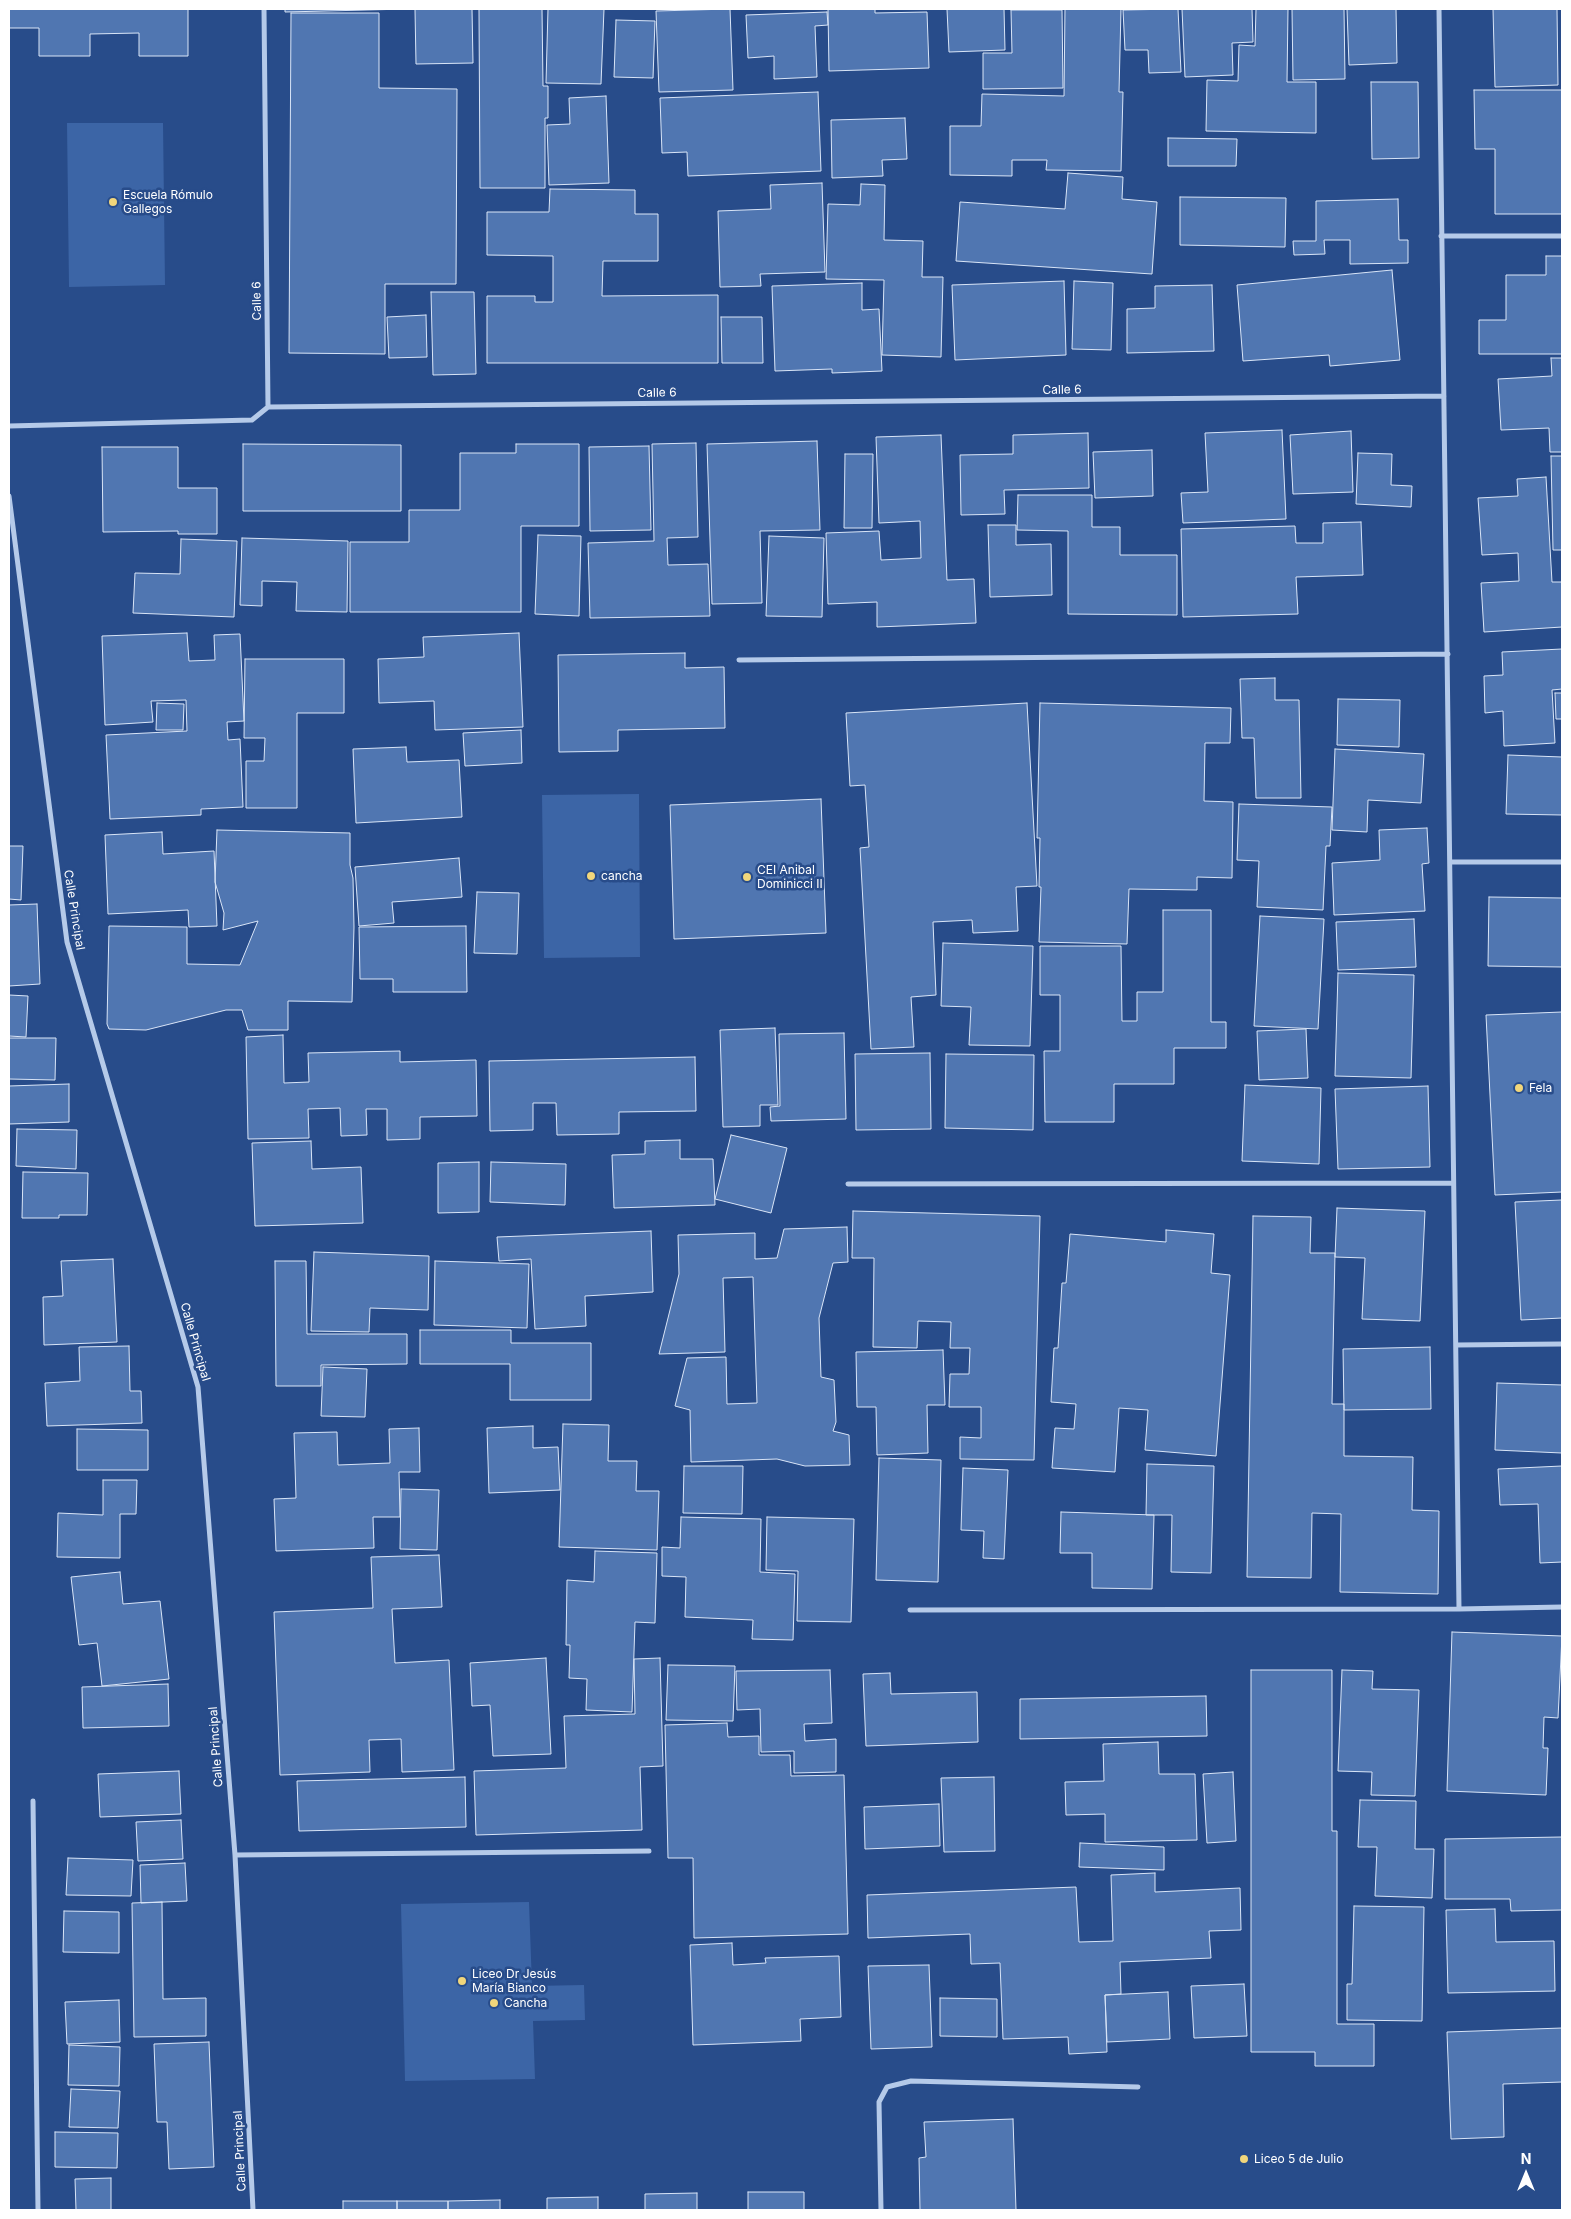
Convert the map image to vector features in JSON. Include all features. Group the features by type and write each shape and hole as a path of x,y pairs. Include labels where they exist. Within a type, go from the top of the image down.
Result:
{"street":[{"name":"Calle 6","path":"264,9 268,407 1444,396"},
{"path":"1439,9 1440,236 1448,654 1459,1608"},
{"path":"1440,236 1562,236"},
{"path":"9,426 252,420 268,407"},
{"name":"Calle Principal","path":"9,496 67,942 198,1387 235,1855 253,2210"},
{"path":"740,660 1448,654"},
{"path":"1450,862 1562,862"},
{"path":"848,1184 1453,1183"},
{"path":"1456,1345 1562,1344"},
{"path":"910,1610 1562,1607"},
{"path":"33,1801 38,2210"},
{"path":"235,1855 649,1851"},
{"path":"881,2210 879,2102 887,2087 911,2081 1138,2087"}],"shaded area":[{"path":"67,123 163,123 165,285 69,287"},
{"name":"cancha","path":"639,794 640,957 544,958 542,795"},
{"name":"Cancha","path":"529,1902 532,1986 584,1985 585,2020 533,2021 535,2079 405,2081 401,1904"}],"building":[{"path":"9,9 188,9 188,56 139,56 139,33 90,34 90,56 39,56 39,28 9,28"},
{"path":"285,9 407,9 285,12"},
{"path":"415,9 472,9 473,63 416,64"},
{"path":"479,9 542,9 543,86 548,86 548,118 545,118 545,188 480,188"},
{"path":"548,9 604,9 601,84 546,83"},
{"path":"730,9 733,90 659,92 656,11"},
{"path":"828,9 875,9 875,13 927,12 929,68 829,71"},
{"path":"947,9 1004,9 1005,50 949,52"},
{"path":"1065,9 1121,9 1119,92 1123,92 1121,171 1046,170 1047,160 1012,160 1012,176 950,175 950,126 981,126 982,94 1064,96"},
{"path":"1178,9 1181,72 1149,73 1148,50 1125,50 1123,10"},
{"path":"1182,9 1252,9 1253,42 1232,43 1233,75 1185,77"},
{"path":"1256,9 1288,9 1287,82 1316,82 1316,133 1206,131 1207,80 1238,81 1239,45 1255,46"},
{"path":"1292,9 1344,9 1345,79 1293,80"},
{"path":"1347,9 1396,9 1397,63 1349,65"},
{"path":"1493,9 1557,9 1558,85 1495,87"},
{"path":"1011,10 1062,10 1063,88 983,89 983,53 1012,53"},
{"path":"827,12 828,25 815,26 817,77 774,79 774,56 748,58 746,15"},
{"path":"291,13 379,13 379,88 457,89 456,284 385,284 385,354 289,353"},
{"path":"616,20 655,21 653,78 614,77"},
{"path":"1371,82 1418,82 1419,158 1372,159"},
{"path":"1474,90 1562,90 1562,214 1495,214 1495,149 1475,149"},
{"path":"818,92 821,171 688,176 687,152 662,153 660,98"},
{"path":"606,96 609,183 549,185 547,125 570,124 569,98"},
{"path":"905,118 907,159 882,160 883,176 832,178 831,120"},
{"path":"1168,138 1237,139 1236,166 1168,166"},
{"path":"1068,173 1123,177 1122,199 1157,202 1152,274 956,261 960,202 1065,209"},
{"path":"822,183 825,272 760,274 761,286 720,287 718,211 771,209 770,185"},
{"path":"861,184 885,185 884,240 923,241 922,277 943,277 941,357 882,355 884,280 826,279 828,204 860,205"},
{"path":"550,189 635,190 635,214 658,214 658,261 603,261 602,296 718,295 718,363 487,363 487,296 535,296 535,302 553,302 553,256 487,255 487,212 549,212"},
{"path":"1180,197 1286,198 1285,247 1180,245"},
{"path":"1398,199 1399,240 1408,240 1408,263 1350,264 1350,240 1324,240 1325,254 1294,255 1293,241 1316,241 1316,201"},
{"path":"1546,256 1562,256 1562,354 1479,354 1479,320 1506,320 1506,275 1546,275"},
{"path":"1392,270 1400,360 1330,366 1329,355 1243,361 1237,285"},
{"path":"1064,281 1066,355 955,360 952,285"},
{"path":"1074,281 1113,283 1111,350 1072,349"},
{"path":"862,283 862,310 879,309 882,371 832,373 832,369 775,371 772,286"},
{"path":"1212,285 1214,351 1127,353 1127,309 1155,308 1155,286"},
{"path":"431,292 474,292 476,374 433,375"},
{"path":"426,315 427,357 389,358 387,317"},
{"path":"721,317 762,317 763,363 722,363"},
{"path":"1551,358 1562,358 1562,452 1550,452 1549,428 1501,430 1498,379 1552,376"},
{"path":"1282,430 1286,519 1183,523 1181,493 1208,492 1205,433"},
{"path":"1351,431 1353,492 1293,494 1290,435"},
{"path":"1088,433 1089,488 1004,490 1005,514 961,515 960,455 1013,454 1013,435"},
{"path":"941,435 947,580 974,579 976,623 877,627 877,602 828,604 826,533 879,531 881,560 921,558 920,521 879,523 876,437"},
{"path":"817,441 820,530 760,531 762,603 712,604 707,444"},
{"path":"696,443 698,537 667,538 668,565 708,564 710,616 590,618 588,543 654,541 652,444"},
{"path":"243,444 401,445 401,511 243,511"},
{"path":"516,444 579,444 579,526 521,526 521,612 350,612 350,542 409,542 409,510 460,510 460,453 516,453"},
{"path":"649,446 651,530 590,531 589,447"},
{"path":"102,447 178,447 178,488 217,488 217,534 178,534 178,531 103,532"},
{"path":"1152,450 1153,496 1095,498 1093,452"},
{"path":"1358,453 1392,454 1391,485 1412,486 1411,507 1356,504"},
{"path":"845,454 873,454 872,528 844,528"},
{"path":"1551,456 1562,456 1562,550 1553,550"},
{"path":"1546,477 1552,582 1562,582 1562,627 1484,632 1481,583 1519,581 1518,553 1482,555 1478,498 1518,496 1517,479"},
{"path":"1018,495 1092,495 1092,527 1120,527 1120,555 1177,555 1177,615 1068,614 1068,531 1017,530"},
{"path":"1361,522 1363,575 1296,577 1298,614 1183,617 1181,529 1295,526 1296,543 1323,543 1323,523"},
{"path":"988,525 1016,525 1016,545 1051,544 1052,595 990,597"},
{"path":"538,535 581,536 579,616 535,614"},
{"path":"769,536 824,538 822,617 766,616"},
{"path":"242,538 348,541 347,612 296,611 297,582 262,581 262,606 240,605"},
{"path":"181,539 237,541 234,617 133,613 135,573 180,574"},
{"path":"187,633 189,661 215,660 214,635 240,634 244,721 227,722 228,740 240,739 243,807 201,809 201,815 110,819 106,735 187,731 186,700 151,701 153,722 105,725 102,636"},
{"path":"519,633 523,727 435,730 434,701 379,703 378,659 424,657 423,637"},
{"path":"1562,649 1562,689 1552,690 1555,743 1504,746 1503,711 1485,713 1484,676 1503,675 1502,652"},
{"path":"685,653 685,668 724,667 725,728 618,730 618,751 559,752 558,655"},
{"path":"245,659 344,659 344,713 297,713 297,808 246,808 246,761 264,761 265,738 244,738"},
{"path":"1275,678 1275,700 1299,700 1301,798 1256,798 1254,738 1242,738 1240,679"},
{"path":"1555,693 1562,693 1562,719 1556,719"},
{"path":"1338,699 1400,700 1399,747 1337,745"},
{"path":"157,703 184,704 183,730 156,730"},
{"path":"1027,703 1037,886 1016,887 1018,931 973,933 972,920 933,922 936,995 911,997 914,1047 871,1049 860,848 869,847 865,785 850,786 846,713"},
{"path":"1040,703 1231,708 1230,743 1205,743 1204,801 1233,802 1232,878 1197,877 1197,890 1129,889 1127,944 1039,942 1041,887 1039,887 1040,838 1037,838"},
{"path":"521,730 522,763 465,766 463,733"},
{"path":"406,747 407,762 459,760 462,817 356,823 353,749"},
{"path":"1335,749 1424,754 1421,803 1368,800 1367,832 1332,830"},
{"path":"1508,755 1562,757 1562,815 1506,814"},
{"path":"821,799 826,933 674,939 670,805"},
{"path":"1239,804 1332,807 1330,846 1326,846 1323,910 1257,907 1259,861 1237,860"},
{"path":"1427,828 1429,863 1422,864 1425,911 1334,915 1332,863 1380,860 1379,830"},
{"path":"217,830 350,833 354,927 352,1002 288,1001 288,1030 248,1030 242,1010 226,1010 146,1030 109,1029 107,1024 109,926 187,927 187,964 240,965 258,921 223,930 224,913 215,882"},
{"path":"162,832 163,854 214,851 217,926 189,927 188,910 108,914 105,835"},
{"path":"9,846 23,846 21,900 9,899"},
{"path":"459,858 462,897 392,902 394,923 359,926 355,867"},
{"path":"477,892 519,893 517,954 474,953"},
{"path":"1489,897 1562,898 1562,967 1488,966"},
{"path":"37,904 40,984 9,986 9,905"},
{"path":"1163,910 1211,910 1211,1022 1226,1022 1226,1048 1174,1048 1174,1084 1114,1084 1114,1122 1045,1122 1044,1051 1060,1051 1060,995 1040,995 1040,946 1121,946 1122,1021 1137,1021 1137,992 1163,992"},
{"path":"1260,916 1324,919 1318,1029 1254,1026"},
{"path":"1414,919 1416,967 1338,970 1336,922"},
{"path":"466,926 467,992 393,992 393,979 360,979 359,927"},
{"path":"943,943 1033,946 1030,1046 969,1045 971,1007 941,1006"},
{"path":"1338,973 1414,975 1411,1078 1335,1076"},
{"path":"9,995 28,996 26,1037 9,1036"},
{"path":"1562,1012 1562,1192 1495,1195 1486,1015"},
{"path":"775,1028 778,1105 760,1105 760,1126 723,1127 720,1030"},
{"path":"1306,1029 1308,1078 1259,1080 1257,1031"},
{"path":"844,1033 846,1119 771,1121 770,1107 780,1106 779,1034"},
{"path":"283,1035 284,1083 309,1082 308,1053 400,1051 400,1062 476,1060 477,1116 420,1117 420,1139 387,1140 387,1109 366,1109 367,1135 341,1136 340,1108 308,1109 309,1138 248,1139 246,1037"},
{"path":"9,1038 56,1038 55,1080 9,1079"},
{"path":"930,1053 931,1129 856,1130 855,1054"},
{"path":"946,1054 1034,1055 1033,1130 945,1128"},
{"path":"695,1057 696,1111 619,1112 619,1134 557,1135 556,1103 533,1103 533,1130 490,1131 489,1061"},
{"path":"69,1084 69,1122 9,1124 9,1086"},
{"path":"1245,1085 1321,1088 1319,1164 1242,1161"},
{"path":"1428,1086 1430,1167 1338,1169 1335,1089"},
{"path":"17,1129 77,1130 76,1169 16,1166"},
{"path":"731,1135 787,1148 771,1213 715,1199"},
{"path":"680,1140 680,1159 713,1159 715,1205 614,1208 612,1155 645,1154 645,1141"},
{"path":"311,1141 312,1169 361,1167 363,1223 255,1226 252,1143"},
{"path":"479,1162 479,1212 438,1213 438,1163"},
{"path":"491,1162 566,1164 565,1205 490,1202"},
{"path":"23,1172 88,1173 87,1215 59,1215 59,1218 22,1218"},
{"path":"1562,1200 1562,1318 1521,1320 1515,1202"},
{"path":"1337,1208 1425,1211 1420,1321 1362,1319 1365,1258 1335,1257"},
{"path":"853,1211 1040,1216 1034,1460 960,1459 960,1437 981,1438 981,1407 949,1407 950,1374 969,1374 970,1348 950,1348 951,1322 918,1321 917,1348 873,1347 874,1258 852,1258"},
{"path":"1253,1216 1311,1217 1310,1253 1335,1253 1332,1404 1344,1404 1344,1456 1413,1457 1412,1510 1439,1511 1438,1594 1340,1592 1341,1514 1312,1513 1311,1578 1247,1577"},
{"path":"847,1227 848,1262 833,1263 819,1318 821,1377 834,1380 836,1422 833,1431 849,1435 850,1465 805,1466 777,1459 691,1462 690,1410 675,1406 687,1358 726,1357 727,1404 757,1403 753,1277 723,1278 725,1352 659,1354 679,1274 678,1235 755,1233 755,1259 777,1258 784,1229"},
{"path":"1166,1230 1214,1234 1211,1273 1230,1275 1216,1456 1145,1450 1148,1410 1119,1408 1115,1472 1052,1468 1055,1428 1074,1429 1076,1404 1051,1402 1054,1348 1058,1348 1062,1283 1066,1283 1070,1234 1166,1242"},
{"path":"651,1231 653,1292 585,1296 586,1326 535,1329 531,1259 499,1261 497,1237"},
{"path":"314,1252 429,1256 428,1310 370,1308 369,1332 311,1331"},
{"path":"113,1259 117,1342 44,1345 43,1297 63,1296 61,1261"},
{"path":"275,1261 306,1261 307,1334 407,1334 407,1364 321,1365 321,1386 276,1386"},
{"path":"435,1261 529,1264 527,1328 434,1325"},
{"path":"420,1330 511,1330 511,1343 591,1343 591,1400 510,1400 510,1364 420,1364"},
{"path":"129,1346 130,1391 141,1391 142,1423 47,1426 45,1383 80,1381 79,1347"},
{"path":"1430,1347 1431,1409 1344,1410 1343,1349"},
{"path":"943,1350 945,1405 927,1405 928,1453 877,1455 876,1407 857,1407 856,1352"},
{"path":"323,1367 367,1369 365,1417 321,1416"},
{"path":"1497,1383 1562,1385 1562,1453 1495,1450"},
{"path":"563,1424 609,1425 608,1461 637,1461 636,1491 659,1491 657,1550 559,1547"},
{"path":"533,1426 533,1448 558,1447 560,1490 489,1493 487,1428"},
{"path":"419,1428 420,1472 399,1472 400,1517 373,1517 374,1548 276,1551 274,1499 296,1498 294,1433 337,1432 338,1465 390,1463 389,1429"},
{"path":"77,1429 148,1430 148,1470 77,1470"},
{"path":"879,1458 941,1460 938,1582 876,1580"},
{"path":"1147,1464 1214,1466 1211,1573 1171,1572 1172,1515 1146,1515"},
{"path":"684,1466 743,1466 742,1514 683,1513"},
{"path":"1562,1466 1562,1562 1540,1563 1538,1504 1500,1505 1498,1469"},
{"path":"963,1468 1008,1470 1004,1559 983,1558 984,1531 961,1530"},
{"path":"103,1480 137,1480 136,1514 120,1514 120,1558 57,1557 58,1513 103,1515"},
{"path":"401,1489 439,1490 437,1550 400,1549"},
{"path":"1061,1512 1154,1515 1152,1589 1092,1588 1092,1553 1060,1553"},
{"path":"681,1517 761,1519 760,1572 795,1574 793,1640 752,1639 753,1620 685,1617 686,1577 662,1576 662,1547 680,1548"},
{"path":"767,1517 854,1519 851,1622 797,1621 798,1571 766,1570"},
{"path":"595,1551 657,1553 655,1623 635,1622 632,1712 586,1710 587,1679 569,1678 570,1645 566,1645 567,1580 594,1582"},
{"path":"439,1555 442,1607 392,1609 395,1663 449,1660 454,1770 402,1772 401,1739 369,1740 370,1772 280,1775 274,1612 373,1608 371,1557"},
{"path":"120,1572 123,1604 160,1601 169,1679 102,1686 97,1643 79,1645 71,1577"},
{"path":"1452,1632 1562,1636 1558,1718 1544,1717 1543,1748 1548,1748 1546,1795 1447,1791"},
{"path":"546,1658 551,1754 493,1756 490,1705 472,1706 470,1663"},
{"path":"660,1658 663,1766 640,1767 642,1830 476,1835 474,1771 566,1768 564,1716 635,1714 634,1659"},
{"path":"668,1665 735,1666 733,1721 666,1720"},
{"path":"830,1670 832,1723 804,1724 805,1741 836,1739 836,1772 794,1773 794,1751 761,1752 760,1709 737,1710 736,1671"},
{"path":"1251,1670 1332,1670 1332,1831 1337,1831 1337,2024 1374,2024 1374,2066 1315,2066 1315,2052 1251,2052"},
{"path":"1342,1670 1373,1671 1372,1689 1419,1690 1415,1796 1371,1795 1372,1772 1338,1771"},
{"path":"890,1673 891,1694 977,1692 978,1742 866,1746 863,1674"},
{"path":"168,1684 169,1726 83,1728 82,1687"},
{"path":"1206,1696 1207,1736 1020,1739 1020,1699"},
{"path":"727,1723 728,1737 759,1736 759,1755 790,1755 791,1776 844,1775 848,1934 694,1938 693,1858 668,1858 665,1725"},
{"path":"1158,1742 1159,1774 1195,1774 1197,1840 1105,1842 1105,1814 1066,1815 1065,1782 1104,1781 1103,1744"},
{"path":"179,1771 181,1814 100,1817 98,1774"},
{"path":"1233,1772 1236,1841 1207,1843 1203,1774"},
{"path":"465,1777 466,1827 299,1831 297,1781"},
{"path":"994,1777 995,1851 944,1852 941,1778"},
{"path":"1360,1800 1416,1801 1415,1849 1434,1849 1432,1898 1375,1896 1377,1847 1358,1847"},
{"path":"939,1804 940,1846 865,1849 864,1807"},
{"path":"181,1820 183,1859 138,1861 136,1822"},
{"path":"1562,1837 1562,1910 1511,1911 1510,1899 1445,1899 1445,1839"},
{"path":"1080,1843 1164,1847 1164,1870 1079,1867"},
{"path":"68,1858 133,1860 131,1896 66,1895"},
{"path":"185,1863 187,1901 141,1903 140,1865"},
{"path":"1155,1873 1155,1892 1240,1888 1241,1930 1209,1931 1211,1958 1120,1962 1121,1994 1105,1995 1107,2052 1069,2054 1068,2037 1003,2039 1000,1963 971,1964 970,1934 868,1938 867,1895 1076,1887 1079,1942 1113,1941 1111,1875"},
{"path":"162,1902 163,1999 206,1998 206,2036 134,2037 132,1903"},
{"path":"1354,1906 1424,1907 1422,2021 1347,2020 1347,1984 1352,1984"},
{"path":"1495,1909 1496,1942 1554,1941 1555,1991 1448,1993 1446,1910"},
{"path":"64,1911 119,1912 119,1953 63,1952"},
{"path":"732,1943 733,1965 766,1963 765,1958 839,1956 841,2017 800,2019 801,2041 693,2045 690,1945"},
{"path":"929,1965 932,2047 871,2049 868,1966"},
{"path":"1244,1984 1247,2036 1194,2038 1191,1986"},
{"path":"1168,1992 1170,2039 1107,2042 1105,1995"},
{"path":"940,1998 997,1999 997,2037 940,2036"},
{"path":"119,2000 120,2042 67,2044 65,2002"},
{"path":"1562,2028 1562,2082 1503,2084 1504,2137 1451,2139 1447,2032"},
{"path":"209,2042 214,2167 169,2169 167,2122 157,2122 154,2044"},
{"path":"69,2045 120,2047 119,2086 68,2085"},
{"path":"71,2089 120,2091 118,2128 69,2127"},
{"path":"1013,2119 1016,2210 920,2210 919,2158 926,2157 924,2122"},
{"path":"55,2132 118,2133 117,2168 55,2167"},
{"path":"111,2178 111,2210 76,2210 75,2179"},
{"path":"748,2192 804,2192 804,2210 748,2210"},
{"path":"697,2193 697,2210 645,2210 645,2194"},
{"path":"598,2197 598,2210 547,2210 547,2198"},
{"path":"500,2200 500,2210 448,2210 448,2201"},
{"path":"343,2201 397,2201 397,2210 343,2210"},
{"path":"397,2201 448,2201 448,2210 397,2210"}],"place":[{"name":"Escuela Rómulo Gallegos","path":"113,202"},
{"name":"cancha","path":"591,876"},
{"name":"CEI Anibal Dominicci II","path":"747,877"},
{"name":"Fela","path":"1519,1088"},
{"name":"Liceo Dr Jesús María Bianco","path":"462,1981"},
{"name":"Cancha","path":"494,2003"},
{"name":"Liceo 5 de Julio","path":"1244,2159"}]}
